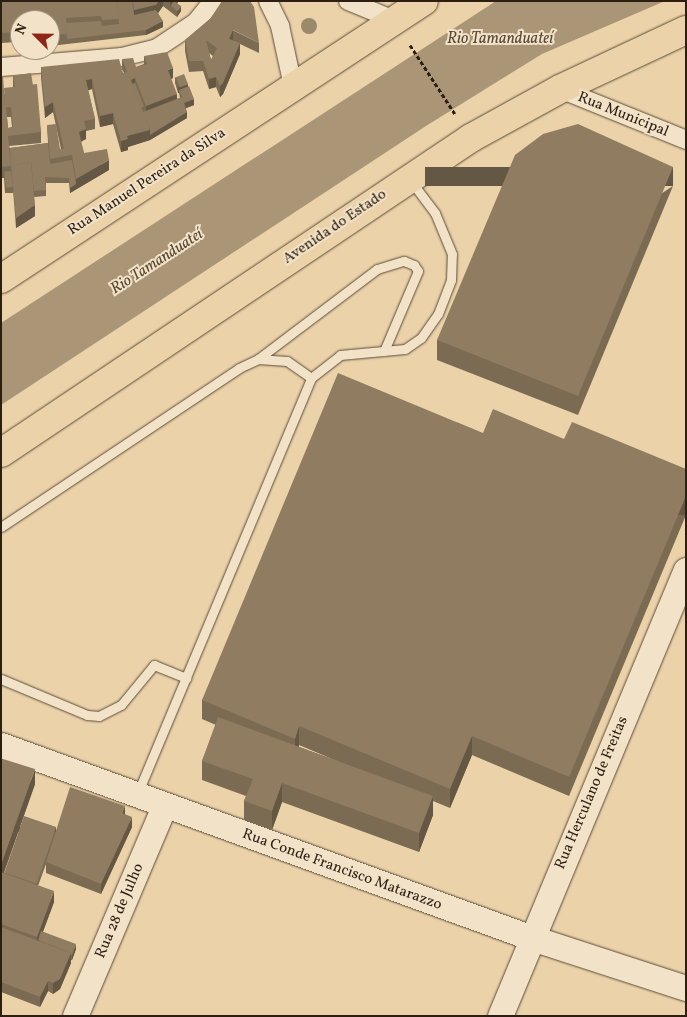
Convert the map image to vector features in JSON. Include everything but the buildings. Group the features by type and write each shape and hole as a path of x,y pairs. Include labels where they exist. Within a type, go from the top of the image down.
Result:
{"highway":[{"name":"Rua Manuel Pereira da Silva","path":"1,279 424,1"},
{"name":"Avenida do Estado","path":"1,453 408,178 471,138 560,89 686,30"}],"main road":[{"name":"Rua Herculano de Freitas","path":"500,1016 686,570"},
{"name":"Rua Conde Francisco Matarazzo","path":"1,745 164,806 532,938 686,988"},
{"name":"Rua 28 de Julho","path":"75,1016 164,806"}],"street":[{"path":"1,67 122,57 157,48 196,22 213,1"},
{"path":"268,1 280,26 293,86"},
{"path":"348,1 394,20"},
{"name":"Rua Municipal","path":"560,89 686,140"}],"lane":[{"path":"136,795 310,378 340,355 405,349 421,338 438,314 454,266 447,235 435,213 408,178"},
{"path":"1,526 239,368 258,359 377,269 404,261 414,265 418,271 384,351"},
{"path":"258,359 287,361 310,378"},
{"path":"1,679 87,715 99,716 121,705 154,665 186,678"}],"path":[{"path":"410,45 456,114"}],"water":[{"name":"Rio Tamanduateí","path":"496,1 665,1 542,54 426,126 1,405 1,323"}]}
